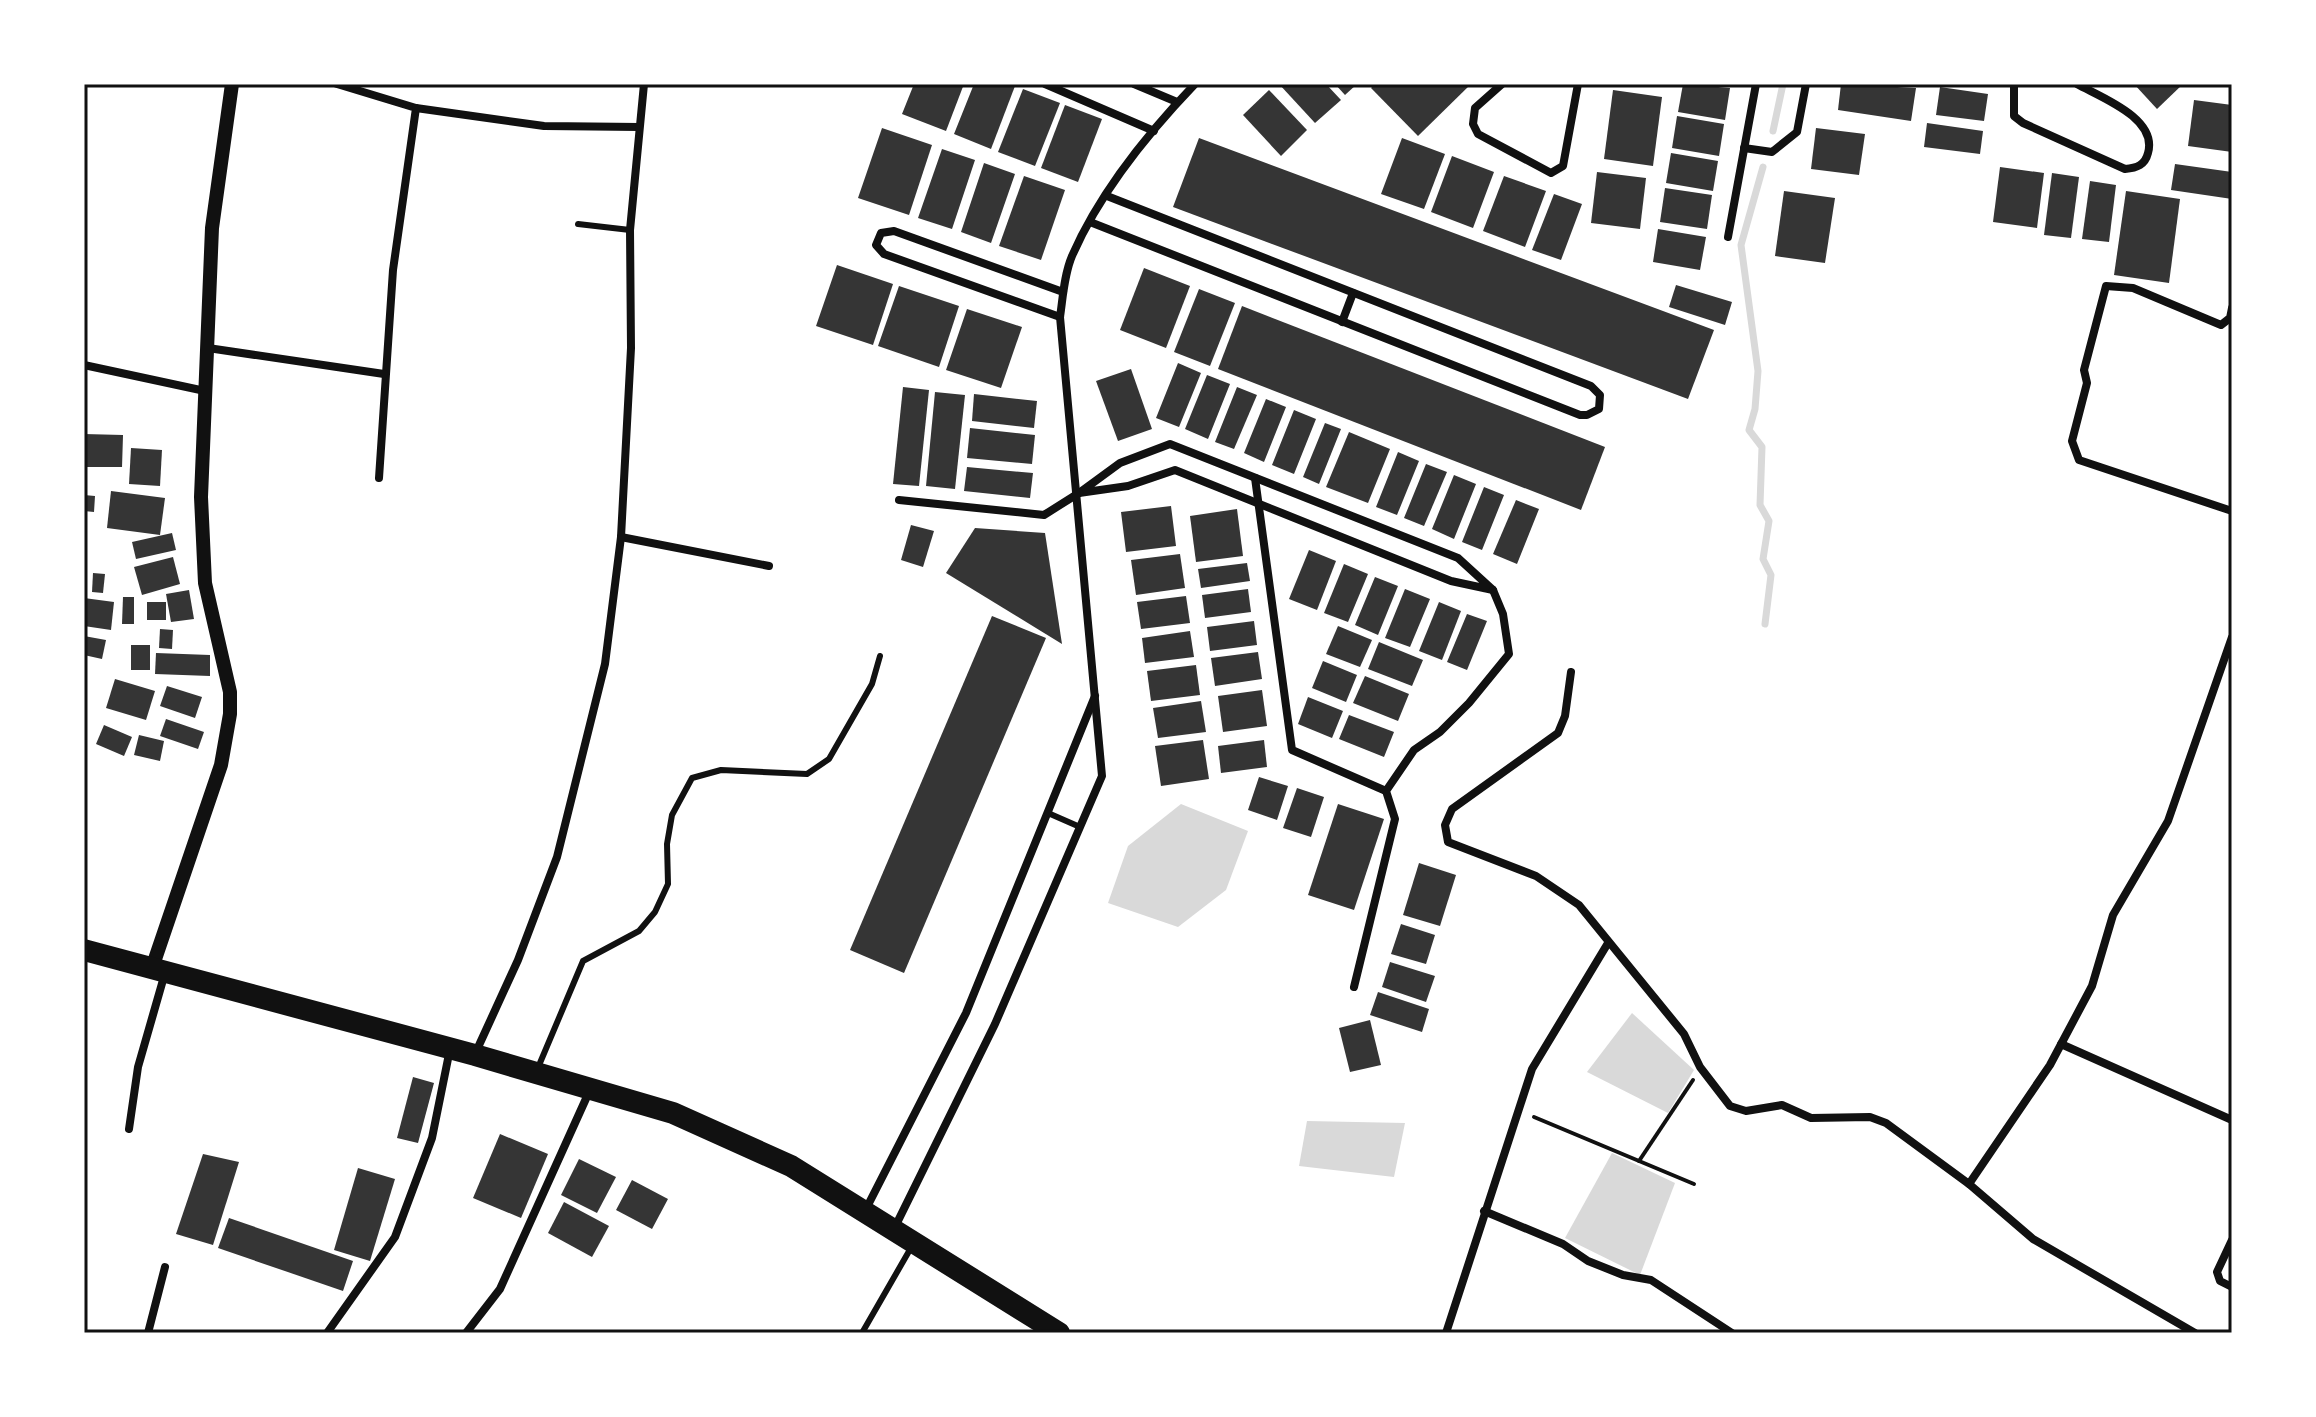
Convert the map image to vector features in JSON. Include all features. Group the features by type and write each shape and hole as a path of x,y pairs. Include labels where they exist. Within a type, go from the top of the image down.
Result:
{"highway":[{"path":"84,950 450,1048 673,1113 791,1166 865,1209 893,1230 1059,1333"}],"street":[{"path":"129,1129 138,1067 159,970 221,765 230,714 230,692 205,583 201,497 212,228 232,84"},
{"path":"337,84 416,108 544,126 639,127"},
{"path":"475,1055 518,960 557,857 605,664 621,537 631,348 630,230 644,84"},
{"path":"1045,84 1154,131"},
{"path":"1134,84 1177,102"},
{"path":"893,1230 966,1084 1102,776 1079,493 1060,317 1063,292 1071,259 1090,222 1154,131 1195,84"},
{"path":"1502,84 1475,108 1473,124 1478,134 1551,173 1563,166 1578,84"},
{"path":"1728,237 1756,84"},
{"path":"1744,148 1772,152 1797,132 1806,84"},
{"path":"2014,84 2014,116 2023,123 2125,169 2136,168 2146,160 2150,147 2142,126 2130,114 2077,84"},
{"path":"379,478 393,270 416,108"},
{"path":"1090,222 1580,415 1593,413 1601,403 1597,389 1591,386 1107,196"},
{"path":"1060,317 884,254 876,245 877,238 881,233 894,231 1063,292"},
{"path":"2232,308 2230,318 2221,325 2133,288 2106,286 2084,370 2087,383 2072,441 2079,460 2232,511"},
{"path":"1342,322 1353,293"},
{"path":"208,348 384,374"},
{"path":"84,365 205,391"},
{"path":"899,500 1044,515 1120,463 1170,444 1458,558 1493,590 1503,614 1509,654 1469,703 1440,732 1414,750 1386,791"},
{"path":"1079,493 1128,486 1175,470 1451,581 1493,590"},
{"path":"1255,478 1292,750 1386,791 1395,819 1354,987"},
{"path":"621,537 769,566"},
{"path":"1969,1184 2061,1044 2092,986 2113,915 2168,821 2228,670 2232,637"},
{"path":"1571,672 1565,716 1558,733 1459,802 1447,818 1445,837 1459,847 1536,876 1579,905 1684,1034 1700,1067 1730,1106 1746,1111 1782,1105 1811,1118 1870,1117 1886,1123 1969,1184 2033,1239 2195,1333"},
{"path":"865,1209 966,1013 1096,691"},
{"path":"1446,1333 1532,1069 1608,943"},
{"path":"2061,1044 2232,1120"},
{"path":"327,1333 395,1237 432,1138 450,1048"},
{"path":"466,1333 500,1289 591,1088"},
{"path":"1484,1211 1563,1244 1588,1261 1623,1275 1651,1280 1732,1333"},
{"path":"2232,1240 2217,1272 2220,1281 2232,1287"},
{"path":"148,1333 165,1267"}],"lane":[{"path":"578,224 630,230"},
{"path":"536,1072 583,961 639,931 655,912 668,884 667,844 672,815 692,778 721,770 807,774 829,759 872,684 880,656"},
{"path":"1048,813 1080,827"},
{"path":"862,1333 914,1243"}],"path":[{"path":"1639,1161 1700,1067"},
{"path":"1517,1110 1694,1184"}],"shaded area":[{"path":"1181,804 1248,831 1226,890 1178,927 1108,903 1128,846"},
{"path":"1632,1013 1694,1070 1668,1113 1587,1072"},
{"path":"1307,1121 1405,1123 1394,1177 1299,1166"},
{"path":"1612,1153 1675,1183 1640,1275 1565,1238"}],"building":[{"path":"914,84 964,84 946,131 902,114"},
{"path":"974,84 1015,86 991,149 954,134"},
{"path":"1279,84 1326,84 1341,100 1315,123"},
{"path":"1335,84 1357,84 1345,95"},
{"path":"1375,84 1471,84 1418,136 1371,88"},
{"path":"1683,84 1730,88 1725,120 1678,112"},
{"path":"1841,84 1916,88 1911,121 1838,110"},
{"path":"2134,84 2183,84 2157,109"},
{"path":"1940,87 1988,94 1984,121 1936,115"},
{"path":"1023,89 1060,103 1035,166 998,152"},
{"path":"1269,90 1307,130 1281,156 1243,115"},
{"path":"1613,90 1662,97 1653,166 1604,159"},
{"path":"2194,100 2232,105 2232,152 2188,146"},
{"path":"1065,105 1102,119 1078,182 1041,168"},
{"path":"1677,116 1724,124 1719,156 1672,148"},
{"path":"1927,123 1983,131 1980,154 1924,147"},
{"path":"882,128 932,145 909,215 858,198"},
{"path":"1816,128 1865,134 1859,175 1811,169"},
{"path":"1199,138 1714,330 1688,399 1173,207"},
{"path":"1402,138 1445,154 1424,209 1381,194"},
{"path":"942,149 975,160 952,229 918,218"},
{"path":"1671,153 1718,161 1713,191 1666,183"},
{"path":"1452,156 1494,172 1473,228 1431,212"},
{"path":"984,163 1015,174 991,243 961,232"},
{"path":"2175,164 2232,172 2232,199 2171,190"},
{"path":"2000,167 2044,173 2037,228 1993,222"},
{"path":"1597,172 1646,178 1640,229 1591,223"},
{"path":"2052,173 2079,177 2071,238 2044,235"},
{"path":"1024,176 1065,190 1041,260 999,246"},
{"path":"1504,176 1546,191 1525,247 1483,231"},
{"path":"2090,181 2116,185 2109,242 2082,239"},
{"path":"1665,188 1712,195 1707,229 1660,222"},
{"path":"1784,191 1835,198 1825,263 1775,256"},
{"path":"2126,191 2180,199 2169,283 2114,275"},
{"path":"1554,194 1582,204 1561,260 1532,250"},
{"path":"1658,229 1706,237 1700,270 1653,262"},
{"path":"837,265 893,284 873,345 816,326"},
{"path":"1144,268 1190,286 1166,348 1120,330"},
{"path":"1676,285 1732,302 1725,325 1669,307"},
{"path":"899,286 959,306 939,367 878,346"},
{"path":"1199,289 1235,303 1210,366 1174,352"},
{"path":"1242,306 1605,447 1581,510 1218,369"},
{"path":"967,309 1022,327 1001,388 946,370"},
{"path":"1178,363 1201,373 1179,427 1156,418"},
{"path":"1131,369 1152,429 1118,441 1096,381"},
{"path":"1207,375 1230,384 1208,439 1185,429"},
{"path":"903,387 929,390 919,486 893,484"},
{"path":"1237,387 1257,395 1234,449 1215,442"},
{"path":"935,392 965,395 955,489 926,486"},
{"path":"974,394 1037,401 1034,428 972,421"},
{"path":"1266,399 1286,407 1264,462 1244,453"},
{"path":"1294,410 1316,419 1294,474 1272,465"},
{"path":"1325,423 1341,429 1319,484 1303,477"},
{"path":"970,428 1035,435 1032,464 967,458"},
{"path":"1349,432 1390,449 1368,503 1326,487"},
{"path":"84,434 123,435 122,467 84,467"},
{"path":"131,448 162,450 160,486 129,484"},
{"path":"1398,452 1419,461 1397,515 1376,507"},
{"path":"1426,464 1447,472 1424,526 1404,518"},
{"path":"967,467 1033,473 1030,498 964,491"},
{"path":"1454,475 1476,484 1454,539 1432,529"},
{"path":"1484,487 1504,495 1482,550 1462,542"},
{"path":"111,491 165,498 160,535 107,528"},
{"path":"84,495 95,496 94,512 84,511"},
{"path":"1516,500 1539,509 1517,564 1493,554"},
{"path":"1171,506 1176,546 1126,552 1121,512"},
{"path":"1237,509 1243,556 1196,562 1190,516"},
{"path":"911,525 934,531 923,567 901,560"},
{"path":"975,528 1045,533 1062,644 946,573"},
{"path":"172,533 176,550 136,559 132,542"},
{"path":"1309,550 1336,561 1317,610 1289,599"},
{"path":"1180,554 1185,588 1136,595 1131,560"},
{"path":"173,557 180,584 142,595 134,567"},
{"path":"1247,563 1250,581 1201,588 1198,569"},
{"path":"1344,564 1368,574 1348,622 1324,613"},
{"path":"93,573 105,574 103,593 92,592"},
{"path":"1375,577 1398,586 1378,635 1355,625"},
{"path":"1248,589 1251,612 1205,618 1202,595"},
{"path":"1405,589 1430,599 1410,647 1385,638"},
{"path":"189,590 194,619 171,622 166,594"},
{"path":"1186,596 1190,623 1141,629 1137,602"},
{"path":"123,597 134,597 134,624 122,624"},
{"path":"84,598 114,602 111,630 84,626"},
{"path":"147,602 166,602 166,620 147,620"},
{"path":"1439,602 1461,611 1442,660 1419,651"},
{"path":"1467,614 1487,621 1467,670 1447,662"},
{"path":"992,616 1046,638 904,973 850,950"},
{"path":"1254,621 1257,645 1210,651 1207,627"},
{"path":"1338,626 1372,640 1360,667 1326,654"},
{"path":"160,629 173,630 172,649 159,648"},
{"path":"1190,631 1194,657 1145,663 1142,638"},
{"path":"84,636 106,640 102,659 84,655"},
{"path":"1379,642 1423,660 1412,686 1368,669"},
{"path":"131,645 150,645 150,670 131,670"},
{"path":"1258,652 1262,679 1215,686 1211,658"},
{"path":"156,653 210,655 210,676 155,674"},
{"path":"1323,661 1357,675 1346,702 1312,688"},
{"path":"1196,665 1200,695 1151,701 1147,671"},
{"path":"1365,676 1409,694 1398,721 1353,703"},
{"path":"115,679 155,691 146,720 106,708"},
{"path":"167,686 202,697 195,718 160,706"},
{"path":"1262,690 1267,726 1223,732 1218,696"},
{"path":"1308,697 1343,711 1332,738 1298,724"},
{"path":"1201,701 1206,732 1158,738 1153,708"},
{"path":"1349,715 1394,732 1384,757 1339,739"},
{"path":"166,719 204,732 198,749 160,736"},
{"path":"104,725 132,737 124,756 96,744"},
{"path":"139,735 164,741 160,761 134,755"},
{"path":"1203,740 1209,779 1161,786 1155,746"},
{"path":"1264,740 1267,767 1221,773 1218,746"},
{"path":"1259,777 1288,786 1277,820 1248,810"},
{"path":"1297,788 1324,797 1311,837 1283,828"},
{"path":"1338,804 1384,819 1354,910 1308,895"},
{"path":"1419,863 1456,875 1440,926 1403,915"},
{"path":"1401,924 1435,935 1426,964 1391,954"},
{"path":"1390,962 1435,976 1426,1002 1382,987"},
{"path":"1378,992 1429,1009 1422,1032 1370,1015"},
{"path":"1370,1020 1381,1065 1350,1072 1339,1028"},
{"path":"413,1077 434,1083 418,1143 397,1138"},
{"path":"500,1134 548,1154 521,1218 473,1198"},
{"path":"203,1154 239,1162 213,1245 176,1234"},
{"path":"579,1159 616,1177 597,1213 561,1195"},
{"path":"358,1168 395,1179 370,1261 334,1250"},
{"path":"632,1180 668,1199 652,1229 616,1210"},
{"path":"564,1202 609,1226 592,1257 548,1233"},
{"path":"229,1218 353,1261 343,1291 218,1248"}],"waterway":[{"path":"1773,131 1783,84"},
{"path":"1763,167 1741,245 1758,371 1755,409 1749,430 1762,447 1760,505 1769,521 1763,559 1771,575 1765,624"}]}
